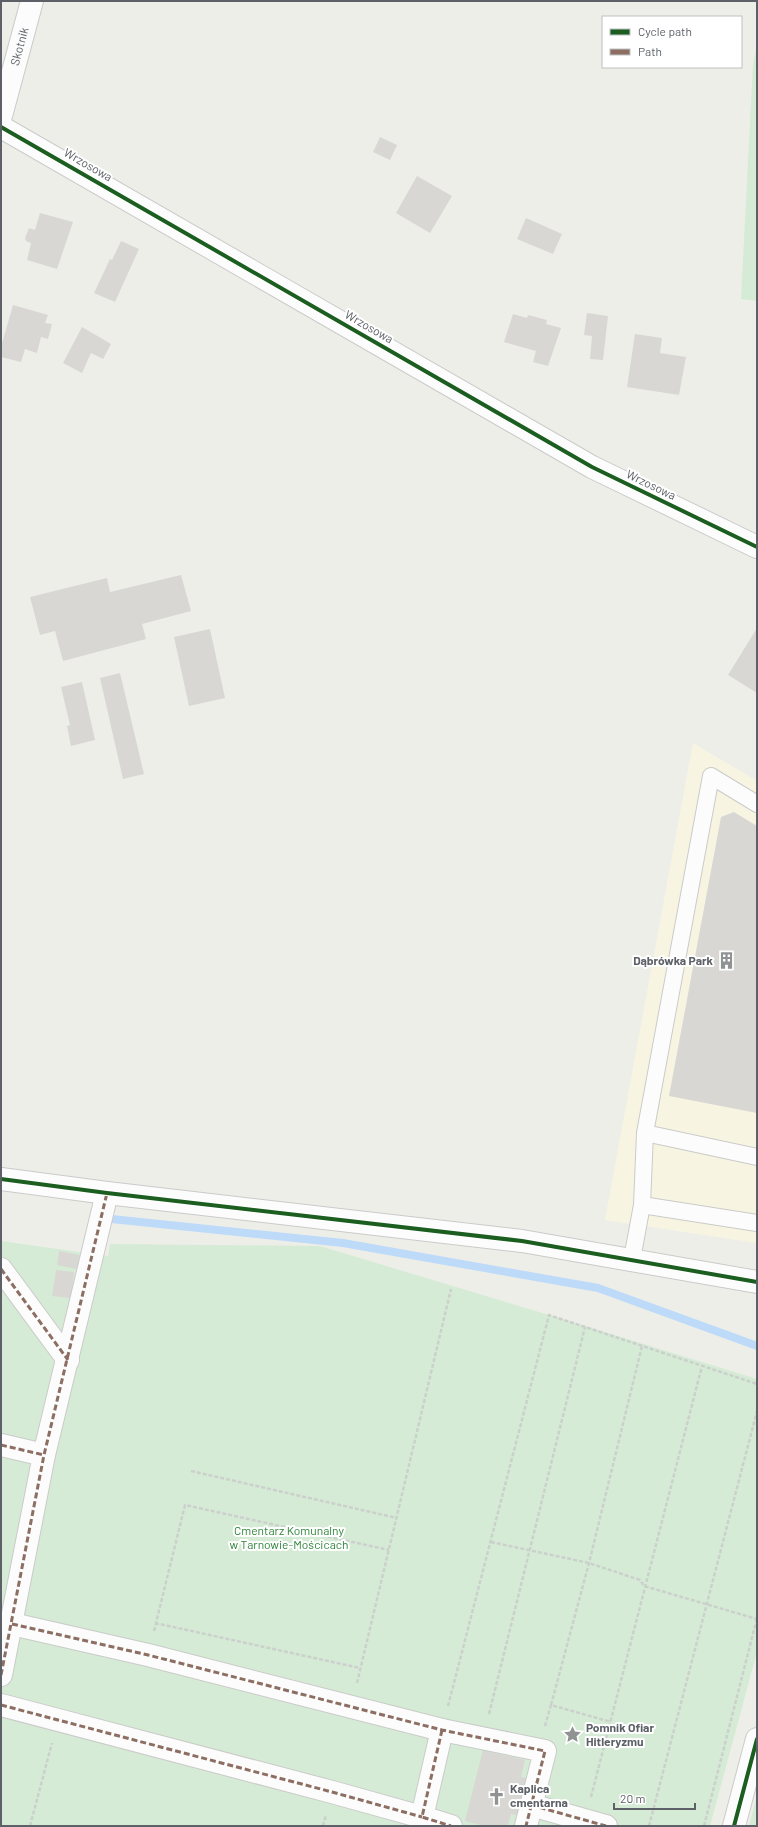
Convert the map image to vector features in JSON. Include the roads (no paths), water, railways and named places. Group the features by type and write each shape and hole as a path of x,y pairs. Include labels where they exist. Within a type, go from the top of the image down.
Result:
{"street":[{"name":"Skotnik","path":"1,116 32,1"},
{"name":"Wrzosowa","path":"1,127 592,467 757,547"},
{"path":"1,1179 107,1193 522,1241 757,1282"},
{"path":"1,1675 44,1455 107,1193"},
{"path":"1,1269 68,1360"},
{"path":"1,1445 44,1455"},
{"path":"12,1624 148,1655 442,1730 545,1751 529,1816 585,1819 606,1826"},
{"path":"1,1705 332,1792 451,1826"},
{"path":"422,1817 442,1730"},
{"path":"734,1826 757,1739"}],"lane":[{"path":"632,1260 642,1205 645,1134 711,776 757,804"},
{"path":"645,1134 757,1157"},
{"path":"642,1205 757,1223"}],"waterway":[{"path":"102,1218 343,1243 598,1288 757,1346"}],"place":[{"name":"Dąbrówka Park","path":"726,961"},
{"name":"Pomnik Ofiar Hitleryzmu","path":"573,1735"},
{"name":"Kaplica cmentarna","path":"497,1796"}],"park label":[{"name":"Cmentarz Komunalny w Tarnowie-Mościcach","path":"289,1538"}]}
